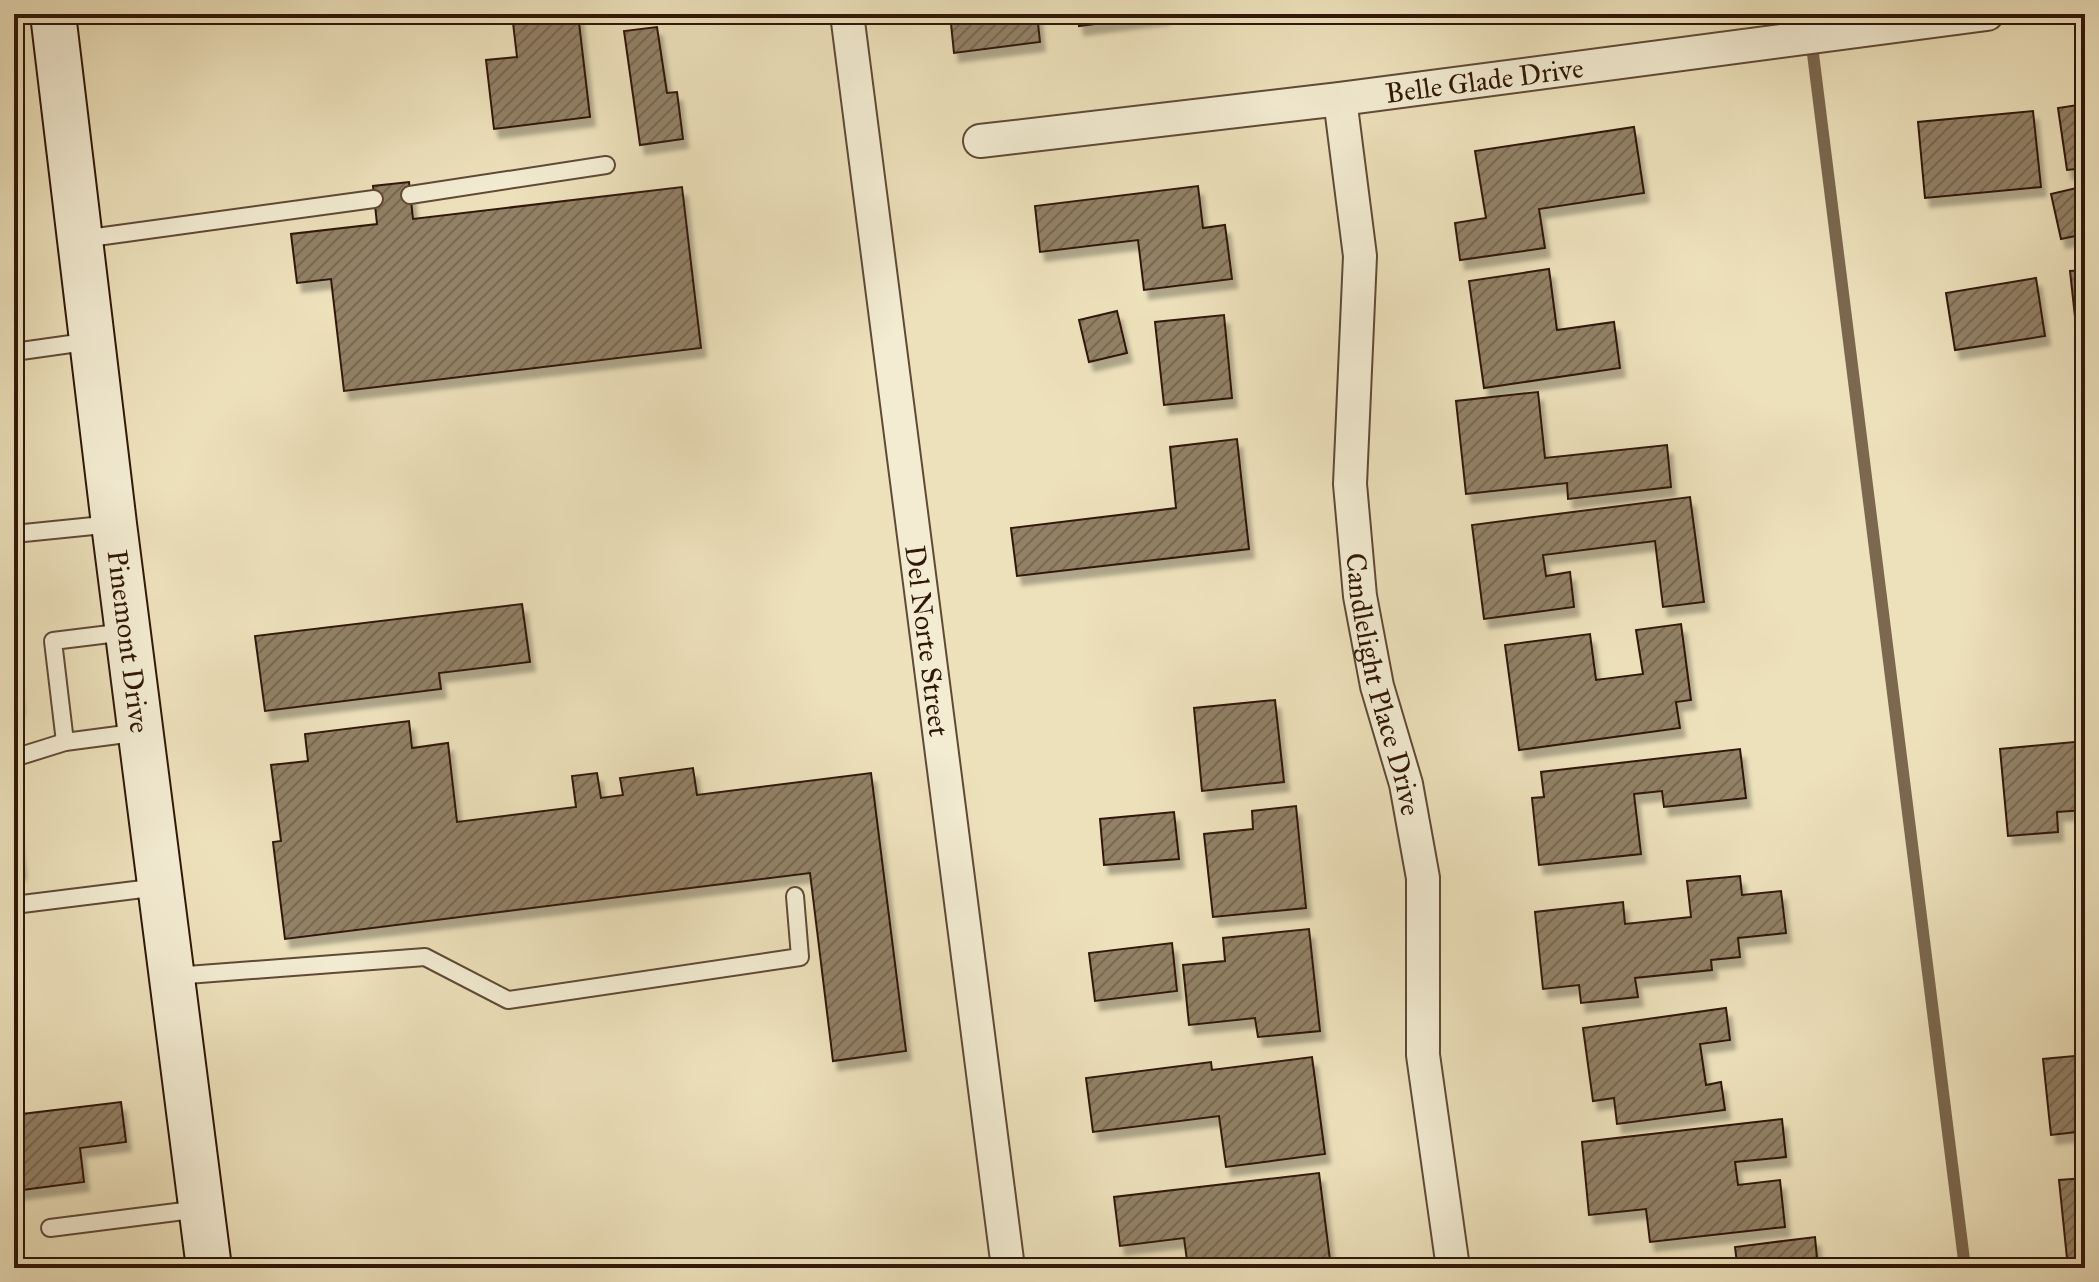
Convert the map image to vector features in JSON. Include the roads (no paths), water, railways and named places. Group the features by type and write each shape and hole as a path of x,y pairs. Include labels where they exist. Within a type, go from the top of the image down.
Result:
{"main road":[{"name":"Pinemont Drive","path":"53,14 114,524 209,1268"}],"street":[{"name":"Del Norte Street","path":"847,14 1008,1268"},
{"name":"Belle Glade Drive","path":"980,141 1340,99 1987,14"},
{"name":"Candlelight Place Drive","path":"1340,99 1360,256 1350,484 1360,596 1377,686 1406,784 1423,878 1423,1055 1453,1268"}],"lane":[{"path":"410,195 606,165"},
{"path":"80,239 374,199"},
{"path":"14,352 93,340"},
{"path":"14,534 114,524"},
{"path":"65,742 53,641 128,632"},
{"path":"14,758 65,742 141,732"},
{"path":"14,905 161,887"},
{"path":"173,976 425,957 508,1000 800,957 795,896"},
{"path":"50,1228 202,1209"}],"waterway":[{"path":"1808,14 1965,1268"}]}
